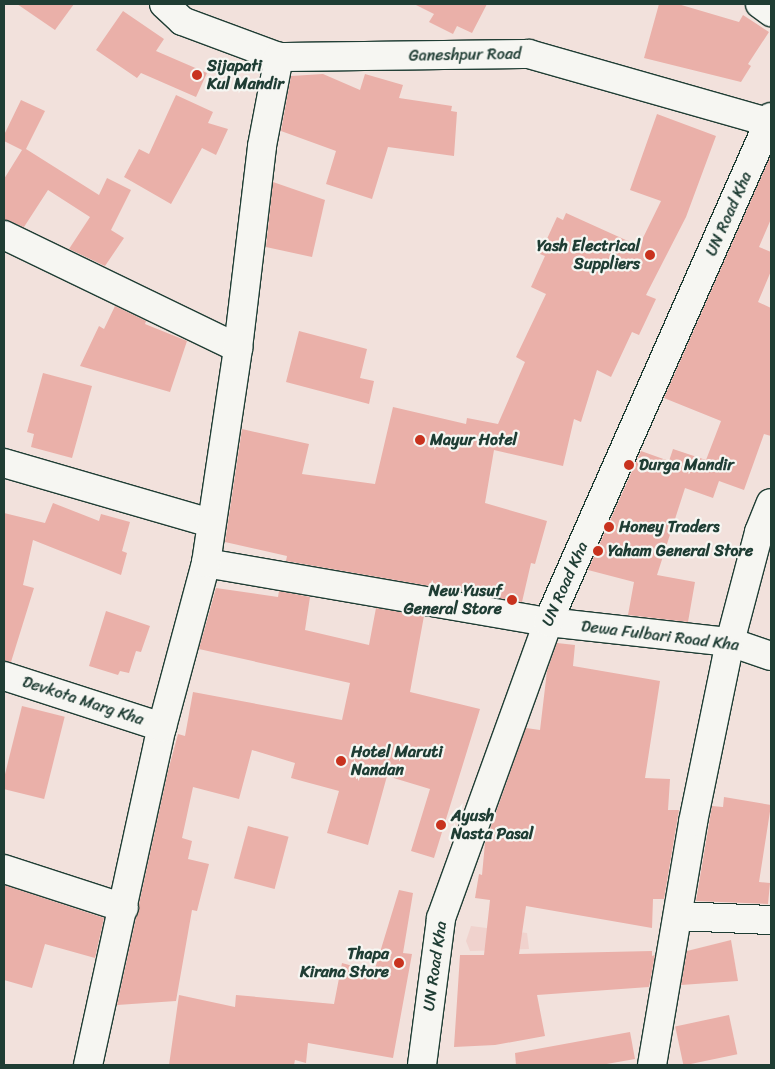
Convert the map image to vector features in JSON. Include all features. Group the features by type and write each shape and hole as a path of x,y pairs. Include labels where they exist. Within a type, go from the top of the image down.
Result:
{"street":[{"name":"Ganeshpur Road","path":"164,4 182,21 279,58 529,54 771,121"},
{"path":"760,4 771,12"},
{"path":"88,1065 124,908 162,727 206,563 210,523 238,348 262,146 279,58"},
{"name":"UN Road Kha","path":"422,1065 441,918 548,622 771,121"},
{"path":"4,235 238,348"},
{"path":"4,463 210,523"},
{"path":"652,1065 692,822 730,642 760,532 771,503"},
{"name":"Dewa Fulbari Road Kha","path":"206,563 548,622 730,642 771,656"},
{"name":"Devkota Marg Kha","path":"4,676 162,727"},
{"path":"4,869 124,908"},
{"path":"678,916 771,920"}],"shaded area":[{"path":"471,926 527,933 529,949 470,951 466,941"}],"building":[{"path":"17,4 74,4 55,30"},
{"path":"414,4 487,4 472,33 457,26 453,34 429,22 434,14"},
{"path":"659,4 678,4 739,22 743,15 769,32 748,64 751,66 741,82 644,58"},
{"path":"123,11 164,39 156,51 207,73 196,97 141,73 137,78 96,50"},
{"path":"323,74 360,90 365,74 403,85 399,98 452,106 451,111 457,112 454,156 388,147 372,199 326,184 336,151 281,131 291,76"},
{"path":"176,95 213,112 208,123 228,129 216,155 202,148 171,204 124,177 139,149 149,154"},
{"path":"21,100 45,111 26,149 99,195 107,178 131,190 111,230 124,238 105,266 69,249 90,217 48,190 24,227 4,220 4,179 22,150 4,141 4,135"},
{"path":"657,114 716,136 686,217 646,295 656,299 639,335 632,332 611,377 597,370 581,422 574,419 563,466 494,450 485,503 547,521 535,564 531,563 522,602 286,561 287,556 225,542 242,429 309,444 302,474 375,484 393,407 466,424 467,418 498,424 525,362 516,357 546,294 531,287 545,256 540,254 557,217 563,220 566,213 639,246 661,201 630,190"},
{"path":"771,155 771,219 759,247 771,252 771,271 758,302 771,308 771,436 764,434 744,490 719,481 713,498 685,488 657,575 695,582 688,622 628,615 634,582 588,570 641,451 669,461 673,449 706,460 721,421 664,398"},
{"path":"273,182 325,200 312,257 266,247"},
{"path":"115,306 146,321 145,324 187,341 170,392 80,366 99,326 104,329"},
{"path":"299,331 367,349 360,378 374,381 369,404 286,382"},
{"path":"43,373 92,386 72,458 31,447 34,434 27,432"},
{"path":"53,503 99,521 101,514 130,522 122,551 127,553 121,575 33,540 23,585 34,588 11,662 4,661 4,513 45,523"},
{"path":"216,588 278,597 279,591 310,597 305,630 369,645 376,608 424,616 410,692 480,709 434,858 411,851 430,789 387,776 368,845 327,833 339,791 291,778 295,763 252,750 239,799 193,787 182,838 192,841 188,859 209,864 197,911 192,910 176,1001 117,1005 168,771 178,734 185,736 193,692 342,720 350,683 199,649"},
{"path":"106,611 150,626 141,652 136,651 129,673 120,671 118,675 89,666"},
{"path":"557,643 575,645 573,666 660,681 645,778 670,779 668,810 679,810 664,899 653,899 652,928 526,906 519,954 652,951 652,956 655,955 649,987 537,995 545,1036 495,1045 454,1047 460,955 484,955 490,900 475,898 479,874 482,875 485,843 526,728 540,730 547,671"},
{"path":"22,706 65,717 44,799 4,789 4,778"},
{"path":"724,797 771,805 759,882 770,883 768,904 696,901 712,806 723,807"},
{"path":"248,826 289,837 275,889 234,878"},
{"path":"4,885 104,918 95,958 45,944 32,988 4,980"},
{"path":"399,890 413,893 403,953 412,954 393,1058 308,1043 306,1063 295,1060 294,1065 169,1065 179,995 235,1007 236,995 334,1004 342,963 374,972"},
{"path":"731,940 738,981 681,985 687,951"},
{"path":"729,1015 737,1054 683,1065 675,1026"},
{"path":"630,1032 635,1059 601,1065 516,1065 515,1053"}],"place":[{"name":"Sijapati Kul Mandir","path":"197,75"},
{"name":"Yash Electrical Suppliers","path":"650,255"},
{"name":"Mayur Hotel","path":"420,440"},
{"name":"Durga Mandir","path":"629,465"},
{"name":"Honey Traders","path":"609,527"},
{"name":"Yaham General Store","path":"598,551"},
{"name":"New Yusuf General Store","path":"512,600"},
{"name":"Hotel Maruti Nandan","path":"341,761"},
{"name":"Ayush Nasta Pasal","path":"441,825"},
{"name":"Thapa Kirana Store","path":"399,963"}]}
